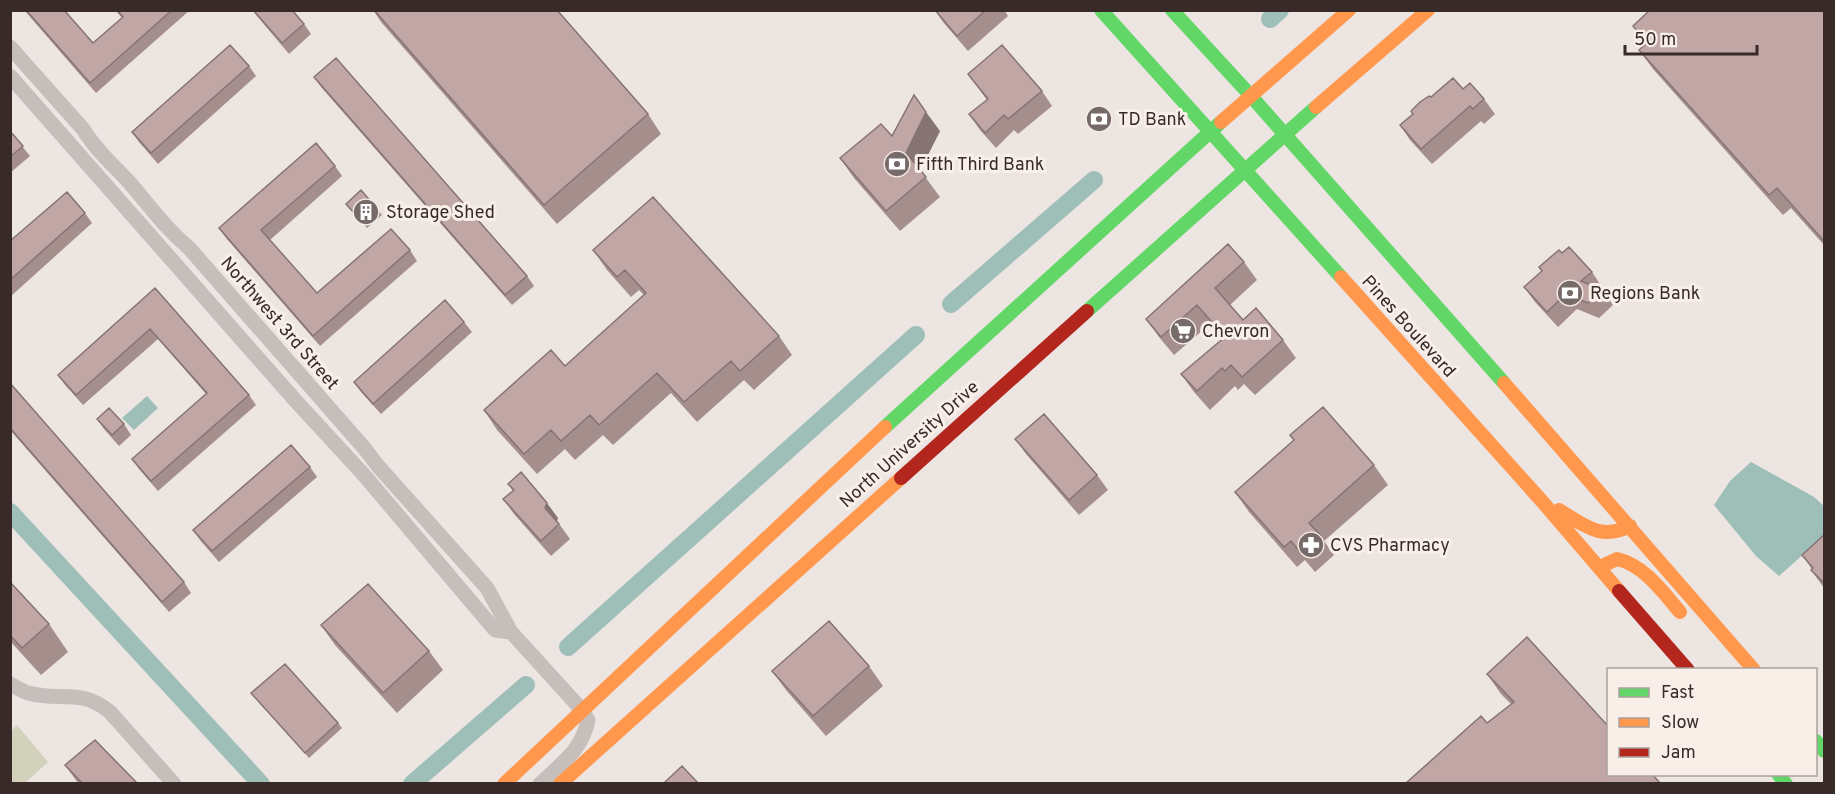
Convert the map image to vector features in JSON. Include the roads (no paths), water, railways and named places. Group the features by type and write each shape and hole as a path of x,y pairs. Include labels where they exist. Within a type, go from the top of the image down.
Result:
{"main road":[{"name":"Pines Boulevard","path":"1101,10 1540,499 1687,668"},
{"name":"Pines Boulevard","path":"1172,10 1251,96 1753,668"},
{"name":"North University Drive","path":"504,783 885,427 1209,132 1349,10"},
{"name":"North University Drive","path":"560,783 1244,169 1428,10"},
{"path":"1540,499 1605,534 1620,532 1630,526"},
{"path":"1600,567 1617,559 1629,562 1656,585 1685,619"}],"street":[{"name":"Northwest 3rd Street","path":"10,47 83,129 91,143 145,200 151,211 189,248 487,588 511,632 582,710"},
{"name":"Northwest 3rd Street","path":"10,76 294,399 364,475 495,630 511,632"},
{"path":"10,684 36,695 71,695 98,703 110,712 174,783"},
{"path":"540,783 574,752 582,741 588,720 582,710"}],"water":[{"path":"147,396 158,408 134,430 122,418"},
{"path":"1751,462 1814,497 1824,506 1824,536 1779,576 1756,556 1714,505 1730,481"}],"waterway":[{"path":"1270,19 1280,10"},
{"path":"951,304 1094,180"},
{"path":"568,647 916,335"},
{"path":"10,512 261,784"},
{"path":"412,784 526,685"}],"place":[{"name":"TD Bank","path":"1099,119"},
{"name":"Fifth Third Bank","path":"897,164"},
{"name":"Storage Shed","path":"366,212"},
{"name":"Regions Bank","path":"1570,293"},
{"name":"Chevron","path":"1183,331"},
{"name":"CVS Pharmacy","path":"1311,545"}]}
